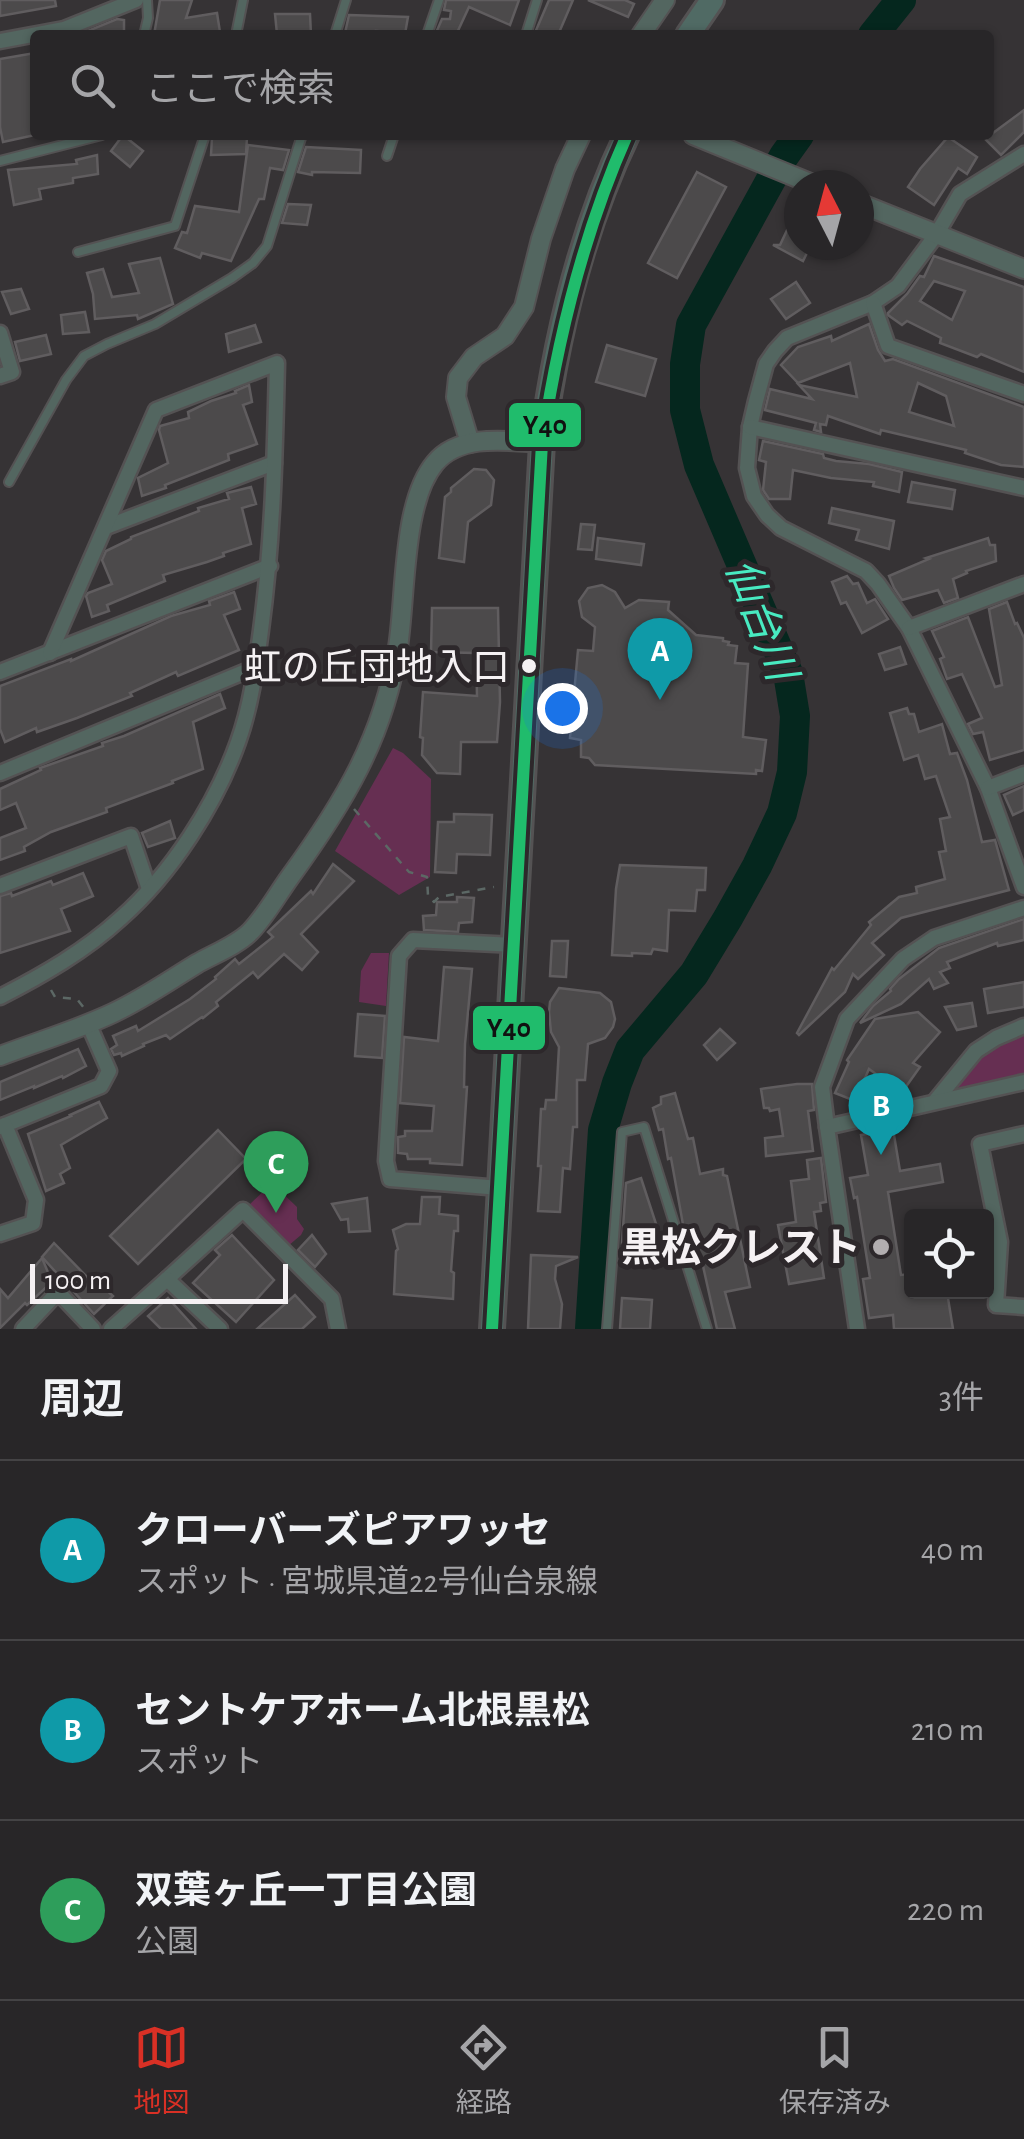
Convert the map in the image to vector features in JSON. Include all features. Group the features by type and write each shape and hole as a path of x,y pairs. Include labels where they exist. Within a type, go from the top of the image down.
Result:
{"main road":[{"path":"691,30 712,0"},
{"path":"492,1329 542,443 556,353 579,260 625,140"}],"street":[{"path":"59,30 136,0"},
{"path":"644,30 666,0"},
{"path":"0,41 30,35"},
{"path":"470,443 456,397 458,378 474,357 504,336 524,307 541,239 578,140"},
{"path":"705,140 784,172"},
{"path":"1024,154 960,194 936,235 898,286 873,302 787,338 766,364 750,427 747,468 754,496 767,515 781,528 866,571 909,628 988,788 1024,887"},
{"path":"874,209 1024,269"},
{"path":"873,302 888,346 1024,394"},
{"path":"0,332 12,372 0,376"},
{"path":"0,997 44,974 122,918 149,889 204,815 228,768 252,694 270,566 277,364 156,410 50,653"},
{"path":"750,427 1024,488"},
{"path":"0,1056 114,1013 249,934 327,827 368,751 388,700 413,516 422,483 436,460 470,443 542,443"},
{"path":"106,527 274,463"},
{"path":"0,672 270,566"},
{"path":"909,628 1022,590"},
{"path":"0,772 256,667"},
{"path":"988,788 1024,774"},
{"path":"2,881 131,836 149,889"},
{"path":"857,1329 822,1087 847,1020 904,959 934,938 1024,908"},
{"path":"500,1188 390,1178 386,1161 400,956 412,940 514,945"},
{"path":"0,1234 33,1223 36,1200 2,1126 101,1086 109,1071 91,1022"},
{"path":"936,1101 976,1051 1024,1026"},
{"path":"826,1127 1024,1082"},
{"path":"1024,1134 980,1144 1000,1242 996,1305 1024,1307"},
{"path":"111,1329 243,1210 332,1298 338,1329"},
{"path":"167,1279 220,1329"},
{"path":"23,1329 58,1292 94,1329"}],"lane":[{"path":"145,30 146,0"},
{"path":"237,30 244,0"},
{"path":"337,30 346,0"},
{"path":"429,30 439,0"},
{"path":"528,30 538,0"},
{"path":"0,161 82,140"},
{"path":"78,252 175,226 203,140"},
{"path":"9,482 66,380 84,356 155,324 232,278 258,257 267,246 300,140"},
{"path":"387,156 392,140"},
{"path":"607,1329 622,1132 644,1127 707,1329"}],"path":[{"path":"357,811 409,872 427,877 428,896 434,902 439,897 494,887"},
{"path":"44,974 55,998 77,1000 91,1022"}],"shaded area":[{"path":"393,748 431,779 430,877 399,895 335,851"},
{"path":"371,953 389,953 386,1006 359,1002 361,971"},
{"path":"1024,1030 1024,1076 961,1090 956,1085 981,1055"},
{"path":"272,1183 297,1207 297,1219 304,1229 288,1246 248,1206"}],"building":[{"path":"0,0 55,0 56,6 0,16"},
{"path":"160,0 192,0 186,18 217,13 220,30 155,30"},
{"path":"446,0 519,0 510,25 469,7 458,30 437,30 442,19 450,19 451,11 444,10"},
{"path":"549,0 573,0 560,30 536,30"},
{"path":"588,0 625,0 634,4 628,17"},
{"path":"275,14 310,14 311,30 277,30"},
{"path":"349,15 408,17 406,30 346,30"},
{"path":"117,19 124,20 124,30 90,30"},
{"path":"30,54 30,136 3,142 0,127 0,59"},
{"path":"1024,110 1024,132 1001,155 986,140 994,140 994,132"},
{"path":"119,140 129,140 143,151 130,167 111,151"},
{"path":"212,140 247,140 246,154 211,155"},
{"path":"945,140 952,140 977,157 967,174 958,168 934,205 908,187"},
{"path":"248,145 289,150 283,170 270,168 264,199 259,199 231,261 202,253 200,258 175,248 182,232 187,233 195,206 239,212"},
{"path":"306,147 361,150 360,173 298,172"},
{"path":"97,155 98,174 39,189 41,199 14,205 8,170 77,164 76,160"},
{"path":"697,172 726,187 677,278 648,263"},
{"path":"288,204 311,205 307,225 282,223"},
{"path":"934,256 1024,287 1024,372 940,343 941,338 907,321 902,325 888,315 920,276 924,277","holes":["934,281 965,291 952,320 920,301"]},
{"path":"160,258 173,304 138,319 137,315 95,319 87,273 103,269 112,297 139,293 129,264"},
{"path":"796,282 810,303 786,319 771,299"},
{"path":"21,289 29,309 11,314 2,292"},
{"path":"85,312 89,332 63,334 61,315"},
{"path":"869,324 885,361 893,359 1024,407 1024,467 1001,465 965,453 966,450 881,430 880,434 828,416 826,425 820,424 821,432 814,430 816,423 765,410 770,389 812,399 799,385 857,397 850,363 798,383 781,365 798,347 831,336 832,341","holes":["918,383 946,396 954,426 909,412"]},
{"path":"255,325 261,342 229,352 226,334"},
{"path":"46,335 51,354 20,361 15,342"},
{"path":"607,345 656,359 645,396 596,382"},
{"path":"249,385 252,402 243,405 257,444 228,454 229,460 142,496 138,478 168,463 160,426 189,418 188,412"},
{"path":"763,441 823,454 824,458 836,461 902,472 899,492 873,486 874,482 793,470 790,499 769,499 763,490 766,462 759,460"},
{"path":"474,469 486,470 494,480 491,505 468,522 464,562 439,558 445,497"},
{"path":"912,482 955,490 952,509 908,502"},
{"path":"251,487 256,504 242,508 251,544 163,575 165,581 107,605 109,611 92,617 86,596 112,584 102,560 106,551 199,511 198,508 229,499 227,493"},
{"path":"832,508 894,521 889,549 856,540 859,530 829,523"},
{"path":"581,524 595,525 592,550 578,549"},
{"path":"598,538 644,544 641,565 596,559"},
{"path":"988,538 990,545 995,545 996,561 953,579 958,598 944,603 938,590 902,600 894,588 889,576 929,559 926,558"},
{"path":"847,576 853,584 858,583 867,603 875,599 888,619 862,633 846,602 841,604 832,582"},
{"path":"602,585 615,592 625,608 639,600 669,602 668,610 696,635 723,638 728,645 737,646 735,663 748,664 743,737 766,740 762,771 756,770 756,774 595,765 589,758 581,757 581,740 570,738 578,650 593,651 595,627 582,617 579,601 588,588"},
{"path":"234,592 240,609 224,615 239,650 178,676 176,672 130,693 132,696 77,718 37,732 36,728 5,742 0,729 0,686 71,661"},
{"path":"1007,602 1024,638 1024,750 990,760 983,732 973,734 968,724 982,718 962,674 947,679 940,659 944,657 932,631 968,617 995,687 1002,685 989,609"},
{"path":"432,608 498,608 497,742 461,742 460,774 437,773 422,755 423,692 477,696 476,653 431,652"},
{"path":"900,647 906,664 885,670 879,654"},
{"path":"220,694 225,708 193,722 203,769 51,832 24,847 25,851 0,860 0,838 26,828 16,803 0,810 0,789 40,768 103,746 102,743"},
{"path":"907,708 909,714 914,714 919,732 942,724 950,754 957,753 967,780 982,842 995,840 1009,890 901,918 872,943 884,955 858,979 853,974 845,992 799,1035 832,968 871,925 869,922 899,897 917,893 916,887 945,879 939,852 946,851 940,819 950,817 936,776 925,779 918,755 904,760 890,713"},
{"path":"1024,786 1024,810 1013,815 1004,795"},
{"path":"454,814 492,815 490,855 457,854 456,873 435,872 438,822 454,822"},
{"path":"170,821 175,838 148,847 142,833"},
{"path":"333,864 354,881 301,934 318,952 302,970 284,954 258,978 253,972 216,1002 218,1006 170,1039 166,1035 122,1056 114,1055 111,1049 117,1045 113,1036 136,1026 138,1031 190,999 235,959 239,964 273,937 268,932 311,891 313,894"},
{"path":"620,865 706,868 705,890 697,890 695,911 669,910 667,951 653,949 651,954 612,955"},
{"path":"83,873 93,896 61,909 70,931 0,953 0,896 12,896 51,881 53,885"},
{"path":"457,897 474,898 472,922 459,923 458,932 424,930 423,916 436,915 437,902 457,902"},
{"path":"1024,919 1024,940 998,946 997,943 947,962 950,968 940,972 948,983 934,989 929,979 901,1004 860,1023 899,979 939,948"},
{"path":"552,941 568,941 566,977 550,976"},
{"path":"444,967 472,969 465,1044 467,1087 462,1165 408,1159 407,1154 398,1153 398,1137 405,1136 405,1131 432,1131 434,1106 400,1103 404,1037 438,1041"},
{"path":"1024,982 1024,1007 988,1013 984,989"},
{"path":"559,988 600,993 611,1002 615,1019 605,1038 588,1044 585,1080 577,1080 577,1127 573,1127 570,1169 563,1168 560,1212 538,1211 541,1109 545,1109 546,1100 556,1100 559,1047 551,1032 549,1012"},
{"path":"972,1003 976,1026 957,1030 945,1007"},
{"path":"918,1012 940,1032 913,1063 920,1067 905,1088 898,1084 895,1088 869,1069 855,1101 835,1093 847,1060 875,1019"},
{"path":"358,1014 385,1016 382,1058 355,1056"},
{"path":"720,1029 735,1043 717,1060 704,1045"},
{"path":"78,1049 86,1066 0,1100 0,1082"},
{"path":"812,1084 814,1110 808,1111 813,1151 766,1156 765,1138 783,1136 779,1109 764,1108 761,1089"},
{"path":"675,1093 688,1139 693,1138 700,1174 723,1169 727,1176 750,1287 725,1292 735,1329 717,1329 701,1257 693,1258 684,1230 671,1158 668,1159 663,1129 659,1130 653,1108 661,1104 661,1097"},
{"path":"99,1102 107,1118 61,1145 70,1168 60,1174 64,1183 46,1191 28,1134"},
{"path":"893,1129 900,1171 940,1164 943,1182 888,1192 904,1275 904,1299 948,1299 953,1329 894,1329 893,1315 869,1318 863,1279 870,1278 857,1197 854,1198 850,1178 868,1175 861,1135"},
{"path":"218,1130 246,1159 138,1264 110,1236"},
{"path":"821,1158 826,1202 820,1203 821,1211 814,1212 824,1278 789,1284 778,1225 796,1222 791,1181 809,1179 807,1160"},
{"path":"641,1178 658,1230 622,1243 626,1183"},
{"path":"422,1197 440,1197 439,1214 458,1216 451,1271 453,1299 394,1294 398,1249 393,1230 406,1224 420,1224"},
{"path":"367,1198 370,1231 349,1232 348,1219 341,1220 332,1204"},
{"path":"232,1235 274,1280 236,1322 193,1283 220,1255 215,1250"},
{"path":"312,1235 326,1254 315,1267 298,1250"},
{"path":"54,1243 88,1278 91,1276 113,1296 94,1314 42,1257"},
{"path":"531,1255 578,1257 556,1266 555,1279 562,1304 560,1329 528,1329"},
{"path":"42,1258 52,1282 0,1328 0,1289 8,1298"},
{"path":"295,1295 315,1317 302,1329 257,1329"},
{"path":"168,1298 196,1329 161,1329 148,1316"},
{"path":"622,1298 652,1300 650,1329 620,1329"}],"waterway":[{"name":"仙台川","path":"877,30 901,0"},
{"name":"仙台川","path":"590,1329 603,1130 617,1083 630,1050 694,974 728,918 782,813 792,772 795,716 788,673 699,465 685,410 685,364 691,325 795,140"}],"transit line":[{"name":"Y40","path":"492,1329 542,443 574,286 597,210 625,140"}],"place":[{"name":"虹の丘団地入口","path":"529,666"},
{"name":"クローバーズピアワッセ","path":"660,700"},
{"name":"セントケアホーム北根黒松","path":"881,1155"},
{"name":"双葉ヶ丘一丁目公園","path":"276,1213"},
{"name":"黒松クレスト","path":"881,1247"}]}
